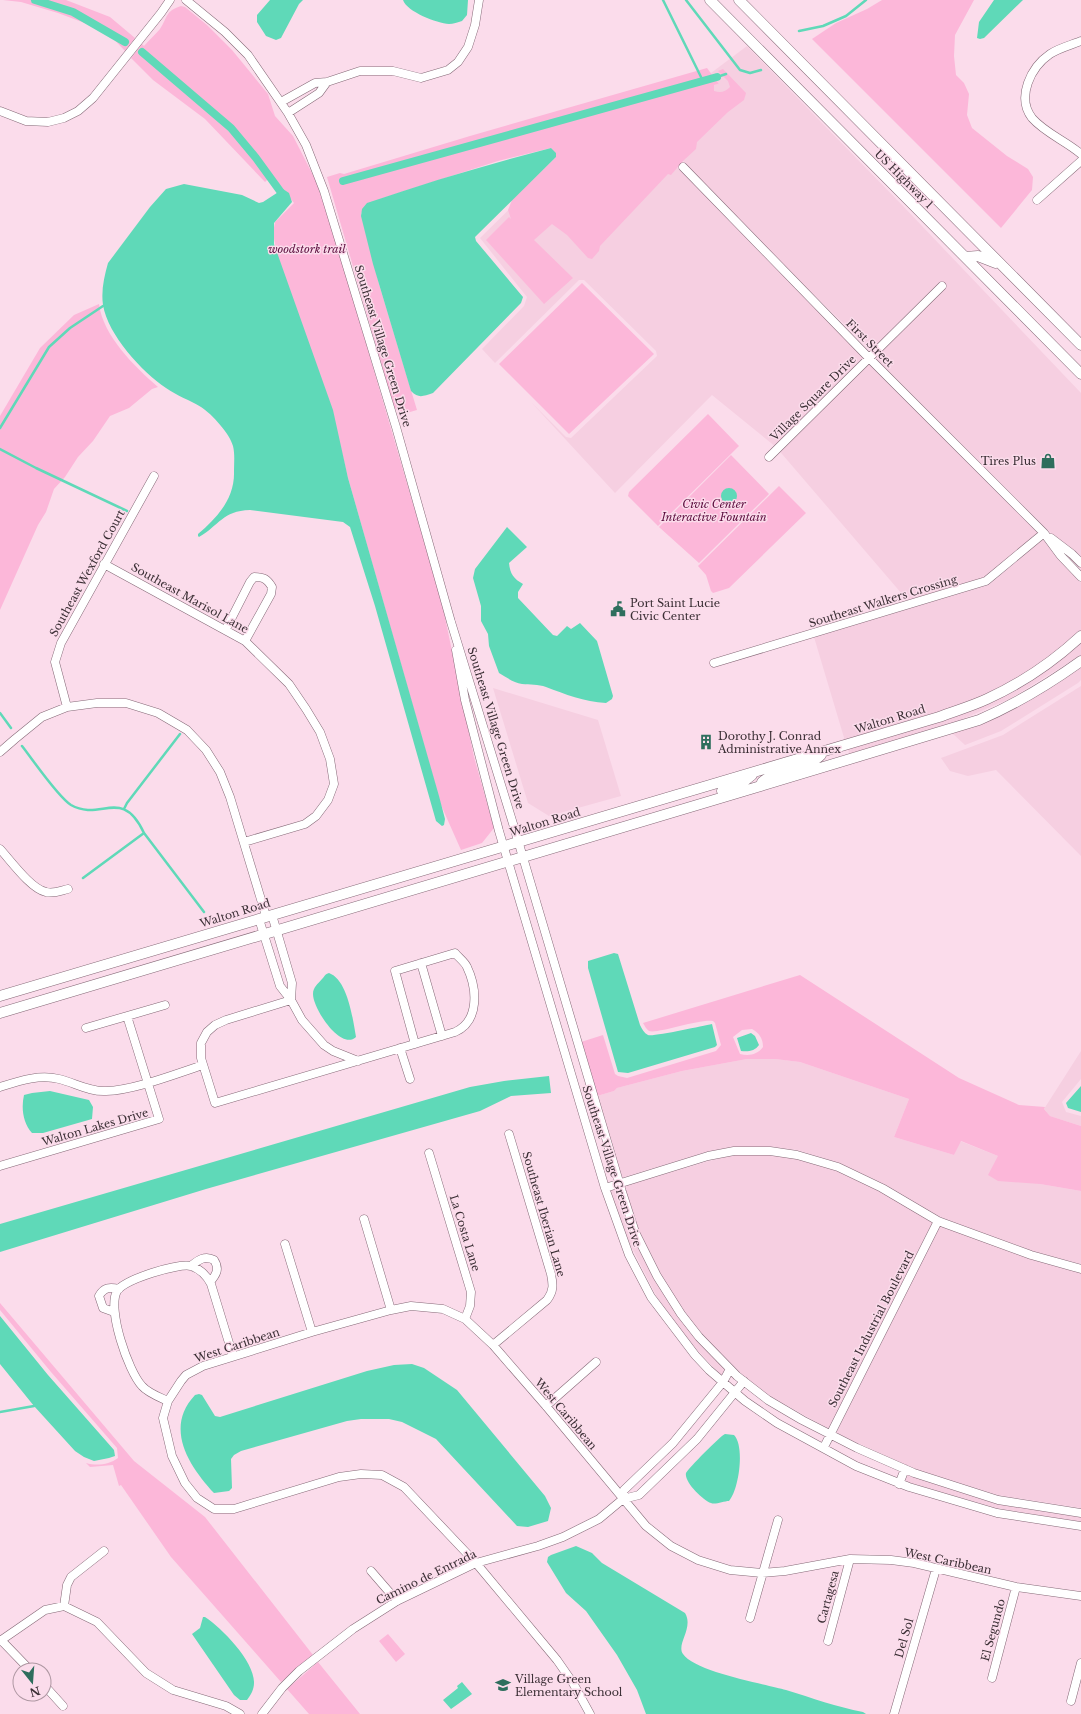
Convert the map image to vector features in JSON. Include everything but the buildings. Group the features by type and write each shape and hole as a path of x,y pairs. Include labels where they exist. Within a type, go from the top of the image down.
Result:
{"main road":[{"name":"US Highway 1","path":"710,0 1081,374"},
{"name":"US Highway 1","path":"739,0 1000,265 1081,345"},
{"path":"965,257 978,256 1000,265"},
{"name":"Walton Road","path":"0,996 938,717 986,699 1021,682 1061,654 1081,636"},
{"path":"0,1013 979,720 1009,707 1056,679 1081,661"},
{"path":"754,788 766,778 811,763 825,751"},
{"path":"681,810 706,797 742,783 754,772"}],"street":[{"path":"0,112 26,121 48,122 64,118 78,111 93,98 170,0"},
{"name":"Southeast Village Green Drive","path":"186,0 225,32 248,55 288,112 306,145 324,191 396,427 451,622 523,857 619,1183 635,1232 657,1276 681,1314 700,1337 730,1369 768,1400 831,1434 905,1469 998,1500 1081,1513"},
{"path":"281,102 315,83 327,82 360,71 393,72 421,78 448,70 458,62 468,47 475,25 480,0"},
{"path":"1081,41 1049,55 1029,78 1025,88 1026,103 1031,116 1042,128 1069,144 1081,154"},
{"path":"288,112 319,93 327,82"},
{"path":"1037,200 1081,161"},
{"name":"First Street","path":"683,167 869,358 1044,533 1081,563"},
{"name":"Village Square Drive","path":"769,457 942,286"},
{"name":"Southeast Wexford Court","path":"67,707 55,662 61,643 154,476"},
{"name":"First Street","path":"1044,533 1061,556 1081,578"},
{"name":"Southeast Walkers Crossing","path":"714,663 986,581 1044,533"},
{"name":"Southeast Marisol Lane","path":"104,564 226,629 245,641 289,684 320,732 330,759 334,784 328,800 316,816 305,824 244,842"},
{"path":"226,629 254,577 262,577 268,580 272,587 271,594 245,641"},
{"name":"Southeast Village Green Drive","path":"451,622 465,700 508,861 605,1188 629,1255 651,1297 683,1340 709,1370 734,1392 777,1423 824,1447 856,1466 899,1484 997,1513 1081,1526"},
{"path":"0,752 42,717 67,707 97,703 126,703 158,713 187,730 206,750 220,772 230,797 266,917 277,930 292,983 291,1000"},
{"path":"0,850 36,888 46,892 56,893 68,889"},
{"path":"266,917 263,934 280,986 291,1000 302,1020 324,1045 333,1051 358,1061"},
{"path":"291,1000 215,1024 207,1032 201,1043 201,1058 215,1103 400,1048 415,1044 442,1036 462,1029 469,1022 473,1014 473,988 466,966 455,953 395,971 415,1044"},
{"path":"421,963 442,1036"},
{"path":"86,1028 165,1005"},
{"name":"Walton Lakes Drive","path":"0,1166 159,1119 127,1016"},
{"path":"400,1048 410,1079"},
{"path":"0,1087 41,1077 59,1079 91,1090 122,1090 203,1065"},
{"name":"Southeast Iberian Lane","path":"493,1346 547,1300 553,1288 551,1274 509,1134"},
{"path":"605,1188 714,1155 734,1151 770,1151 805,1157 838,1167 882,1188 938,1221 1031,1255 1081,1269"},
{"name":"La Costa Lane","path":"429,1153 471,1292 470,1306 465,1319"},
{"path":"364,1219 391,1310"},
{"name":"Southeast Industrial Boulevard","path":"824,1447 938,1221"},
{"path":"285,1244 312,1332"},
{"path":"191,1266 202,1259 207,1258 214,1260 217,1269 216,1274 210,1282"},
{"path":"168,1401 147,1391 142,1386 135,1375 124,1348 114,1312 115,1300 119,1289 130,1280 183,1265 191,1266 203,1274 210,1282 233,1356"},
{"path":"114,1312 103,1308 100,1296 102,1292 111,1287 119,1289"},
{"name":"West Caribbean","path":"590,1714 573,1683 557,1660 476,1563 404,1486 382,1474 361,1474 339,1477 234,1509 214,1509 197,1498 184,1483 172,1456 163,1418 168,1401 176,1387 186,1375 203,1366 312,1332 391,1310 411,1306 429,1306 443,1309 465,1319 493,1346 546,1406 646,1526 671,1546 698,1560 730,1570 762,1573 785,1571 850,1559 891,1560 914,1563 1016,1588 1081,1596"},
{"path":"546,1406 596,1362"},
{"name":"Camino de Entrada","path":"623,1499 624,1490 673,1443 723,1382 730,1369"},
{"name":"Camino de Entrada","path":"262,1714 282,1688 299,1671 353,1629 397,1602 476,1563 538,1546 563,1537 599,1519 623,1499 639,1495 697,1439 744,1381"},
{"path":"899,1484 905,1469"},
{"path":"750,1618 778,1520"},
{"path":"64,1606 67,1585 71,1577 104,1551"},
{"name":"Cartagesa","path":"828,1641 850,1559"},
{"name":"Del Sol","path":"894,1714 936,1569"},
{"path":"372,1571 397,1602"},
{"name":"El Segundo","path":"992,1678 1016,1588"},
{"path":"22,1662 1,1640 45,1610 64,1606 97,1622 146,1673 173,1690 226,1706 240,1714"},
{"path":"1071,1701 1081,1663"},
{"path":"52,1694 63,1706"}],"shaded area":[{"path":"270,0 303,0 299,4 281,38 276,40 266,36 257,22 257,15"},
{"path":"403,0 468,0 467,15 462,21 451,24 444,23 416,13 410,9"},
{"path":"994,0 1023,0 984,38 977,38 979,22"},
{"path":"747,46 903,206 1081,393 1081,558 1044,527 876,359 878,357 800,281 683,161 677,167 1038,533 985,577 908,601 776,447 712,395 615,493 531,402 566,437 571,438 657,356 656,351 584,280 579,280 495,363 482,349 524,306 527,297 480,238 559,160 568,123 623,107 719,84 711,73"},
{"path":"551,148 556,153 556,157 475,237 476,241 523,297 521,303 433,393 421,396 416,395 411,391 373,264 361,216 362,209 367,203 413,188"},
{"path":"184,184 242,195 259,203 283,189 289,193 292,202 274,223 274,244 333,410 348,478 439,796 445,819 444,825 442,826 436,821 375,606 350,527 343,522 250,510 233,513 227,516 199,537 198,534 212,521 224,506 232,490 234,481 234,449 231,441 215,419 205,410 170,391 137,363 127,352 106,317 102,294 108,263 150,207 166,189"},
{"path":"729,488 735,490 737,496 735,502 729,504 723,502 721,496 723,490"},
{"path":"507,527 527,547 509,563 513,576 523,584 518,592 518,598 553,635 557,636 567,626 571,629 580,623 597,641 613,696 612,699 606,703 582,699 543,686 519,683 510,680 499,673 489,646 488,634 481,621 481,606 473,578 475,569"},
{"path":"1043,539 1058,559 1081,583 1081,630 1059,650 1019,678 985,695 937,713 845,741 814,637 989,585"},
{"path":"1081,642 1081,655 1011,698 956,722 850,755 848,749 1023,686 1064,657"},
{"path":"1081,666 1081,680 1078,683 1001,731 965,745 952,733 980,724 1011,711 1058,683"},
{"path":"1081,686 1081,856 996,770 968,776 950,771 941,758 1003,735"},
{"path":"493,688 598,720 621,796 549,816 528,803"},
{"path":"614,953 618,954 640,1025 645,1033 652,1035 712,1024 717,1045 715,1047 628,1073 618,1072 588,968 588,961"},
{"path":"329,973 341,984 348,1001 356,1037 350,1040 336,1034 323,1018 314,1001 313,992 315,987 325,975"},
{"path":"751,1033 755,1036 759,1045 751,1051 741,1051 737,1038"},
{"path":"1081,1051 1081,1079 1062,1102 1066,1112 1081,1116 1081,1126 1050,1116 1044,1109"},
{"path":"747,1059 775,1059 800,1062 909,1099 894,1137 954,1155 960,1141 998,1156 1040,1184 1081,1191 1081,1264 1032,1251 940,1217 884,1184 839,1163 798,1150 770,1147 733,1147 706,1152 621,1178 597,1096 614,1091 617,1088 682,1071"},
{"path":"549,1076 551,1093 511,1096 480,1111 206,1189 0,1252 0,1224 470,1087 504,1081"},
{"path":"1081,1086 1081,1112 1068,1108 1066,1103"},
{"path":"50,1091 89,1100 93,1107 92,1119 43,1133 32,1133 25,1120 23,1105 24,1095"},
{"path":"734,1155 771,1155 797,1159 837,1171 881,1192 933,1222 829,1429 770,1396 739,1373 702,1334 684,1312 660,1274 639,1230 624,1186"},
{"path":"616,1188 632,1233 654,1279 678,1317 725,1369 722,1376 686,1338 658,1299 626,1236 610,1190"},
{"path":"940,1226 1030,1259 1081,1273 1081,1508 998,1495 915,1469 836,1433"},
{"path":"0,1316 48,1375 114,1450 115,1456 94,1461 84,1457 75,1451 34,1406 0,1364"},
{"path":"412,1364 424,1368 457,1390 545,1496 551,1508 548,1521 528,1527 517,1526 436,1439 402,1422 389,1419 361,1419 347,1421 241,1451 234,1455 231,1459 232,1488 229,1491 214,1493 196,1471 189,1459 181,1433 181,1420 186,1408 195,1395 202,1395 215,1416 220,1417 367,1371 394,1365"},
{"path":"725,1434 734,1435 737,1441 740,1458 738,1478 736,1488 729,1501 713,1503 703,1498 691,1486 686,1477 686,1473 717,1440"},
{"path":"907,1475 997,1504 1081,1517 1081,1522 997,1508 909,1483 905,1481"},
{"path":"576,1546 592,1553 602,1563 685,1613 688,1624 681,1650 690,1660 715,1672 786,1690 866,1714 646,1714 637,1690 617,1655 586,1611 566,1593 547,1562 548,1557 551,1555"},
{"path":"203,1617 212,1622 228,1637 249,1665 253,1675 254,1685 247,1700 240,1700 234,1695 192,1634 200,1628"},
{"path":"462,1682 472,1694 451,1709 443,1700 458,1688 457,1686"}],"green space":[{"path":"3,0 66,0 110,17 135,38 125,51 106,31 58,13 21,2"},
{"path":"882,0 974,0 955,35 954,56 956,75 964,83 969,94 967,115 972,128 1007,156 1028,169 1033,177 1032,190 1001,228 812,39 836,23 867,9"},
{"name":"woodstork trail","path":"181,6 185,7 207,25 232,50 268,94 275,116 293,136 316,181 334,234 442,603 474,757 494,828 482,843 461,850 441,805 348,478 330,403 278,260 273,233 275,222 294,203 272,175 265,182 205,119 153,80 131,58 142,44 144,46 160,29 169,12"},
{"path":"707,68 719,84 714,85 714,91 723,92 730,87 728,81 718,71 723,69 746,93 744,100 728,112 697,142 696,149 671,175 668,174 600,246 599,251 592,259 588,258 567,235 552,224 534,240 573,278 544,304 486,240 509,217 511,219 508,210 512,200 556,157 551,148 498,161 380,199 361,213 379,284 417,410 404,413 399,412 394,407 327,177 340,173 344,174"},
{"path":"582,283 654,354 569,434 499,364"},
{"path":"99,304 102,316 113,339 130,360 158,387 152,389 129,408 110,416 93,441 78,457 65,477 54,489 46,512 38,525 0,610 0,416 40,348 74,315"},
{"path":"708,414 739,446 658,526 628,496 629,492"},
{"name":"Civic Center Interactive Fountain","path":"731,455 769,494 699,563 659,527"},
{"path":"779,486 806,513 729,588 713,593 706,575 698,566"},
{"path":"800,975 959,1078 1019,1105 1045,1107 1044,1109 1050,1116 1081,1126 1081,1191 1040,1184 998,1181 988,1175 998,1156 961,1141 954,1155 894,1137 909,1099 800,1062 775,1059 747,1059 682,1071 617,1088 614,1091 597,1096 581,1042 603,1035 615,1074 627,1078 716,1051 721,1045 715,1023 713,1021 698,1022 654,1031 649,1031 643,1023","holes":["752,1029 759,1034 763,1047 758,1052 753,1054 740,1054 733,1037 742,1030"]},
{"path":"0,1303 134,1461 205,1517 313,1655 281,1682 171,1557 121,1485 119,1486 113,1465 90,1467 86,1463 102,1464 111,1462 118,1458 117,1448 0,1310"},
{"path":"388,1634 405,1654 396,1662 379,1641"},
{"path":"318,1662 360,1714 309,1714 287,1689"}],"waterway":[{"path":"35,0 73,12 125,42"},
{"path":"663,0 703,81"},
{"path":"686,0 740,70 750,73 761,70"},
{"path":"799,31 823,26 846,16 866,0"},
{"path":"142,52 231,128 256,158 280,191"},
{"path":"717,77 726,74"},
{"path":"343,181 717,77"},
{"path":"0,428 49,347 70,328 103,306"},
{"path":"0,449 36,468 127,511"},
{"path":"0,713 11,728"},
{"path":"124,809 180,734"},
{"path":"22,746 53,787 71,805 82,809 92,810 119,808 128,811 136,819 144,833 204,912"},
{"path":"83,878 144,833"},
{"path":"0,1412 34,1406"}],"place":[{"name":"Tires Plus","path":"1048,461"},
{"name":"Port Saint Lucie Civic Center","path":"618,609"},
{"name":"Dorothy J. Conrad Administrative Annex","path":"706,742"},
{"name":"Village Green Elementary School","path":"503,1685"}]}
